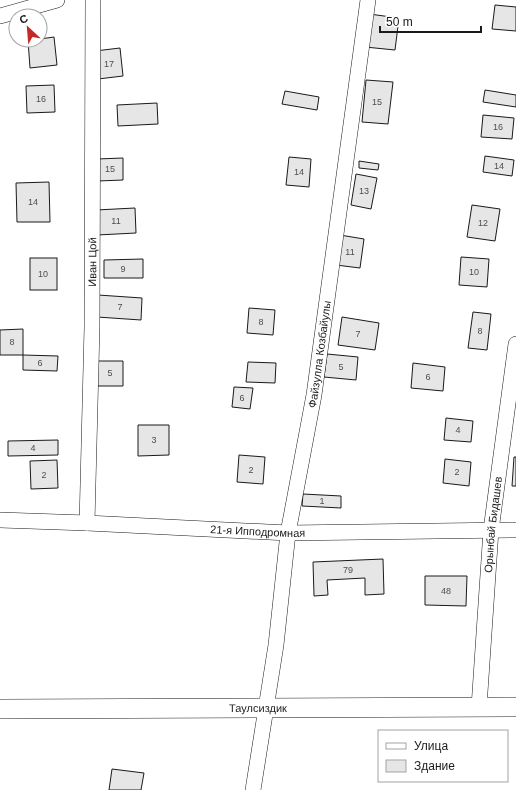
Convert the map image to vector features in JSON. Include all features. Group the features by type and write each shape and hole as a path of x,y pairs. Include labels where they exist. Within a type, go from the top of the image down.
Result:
{"main road":[{"name":"Таулсиздик","path":"0,709 516,707"}],"street":[{"path":"0,16 57,0"},
{"name":"Иван Цой","path":"87,523 92,327 94,0"},
{"name":"Файзулла Козбайулы","path":"253,790 276,645 288,533 314,396 368,0"},
{"name":"Орынбай Бидашев","path":"479,707 491,530 516,344"},
{"name":"21-я Ипподромная","path":"0,520 288,533 516,530"}],"building":[{"path":"495,5 516,7 516,31 492,29"},
{"path":"369,14 399,18 395,50 365,47"},
{"path":"54,37 57,65 30,68 29,48 48,48 48,38"},
{"path":"120,48 123,76 98,79 95,51"},
{"path":"366,80 393,82 388,124 362,122"},
{"path":"54,85 55,112 27,113 26,86"},
{"path":"485,90 516,95 516,107 483,102"},
{"path":"285,91 319,97 317,110 282,104"},
{"path":"157,103 158,124 118,126 117,105"},
{"path":"483,115 514,118 512,139 481,137"},
{"path":"485,156 514,160 512,176 483,172"},
{"path":"289,157 311,159 309,187 286,185"},
{"path":"123,158 123,180 98,181 97,159"},
{"path":"359,161 379,164 378,170 359,168"},
{"path":"356,174 377,178 371,209 351,205"},
{"path":"49,182 50,222 17,222 16,183"},
{"path":"472,205 500,209 495,241 467,237"},
{"path":"135,208 136,233 97,235 96,210"},
{"path":"340,235 364,239 360,268 336,265"},
{"path":"461,257 489,259 487,287 459,285"},
{"path":"30,258 57,258 57,290 30,290"},
{"path":"143,259 143,278 104,278 104,260"},
{"path":"98,295 142,298 141,320 97,317"},
{"path":"249,308 275,310 273,335 247,333"},
{"path":"473,312 491,314 487,350 468,348"},
{"path":"342,317 379,323 375,350 338,345"},
{"path":"23,329 23,355 0,355 0,330"},
{"path":"327,354 358,357 356,380 324,377"},
{"path":"23,355 58,356 57,371 23,370"},
{"path":"98,361 123,361 123,386 97,386"},
{"path":"248,362 276,363 275,383 246,382"},
{"path":"413,363 445,367 443,391 411,388"},
{"path":"234,387 253,388 250,409 232,407"},
{"path":"446,418 473,421 471,442 444,440"},
{"path":"138,425 169,425 169,455 138,456"},
{"path":"58,440 58,455 8,456 8,441"},
{"path":"239,455 265,457 263,484 237,482"},
{"path":"514,457 516,457 516,486 512,486"},
{"path":"445,459 471,462 469,486 443,483"},
{"path":"57,460 58,488 31,489 30,461"},
{"path":"303,494 341,496 341,508 302,506"},
{"path":"383,559 384,594 365,595 365,578 327,580 328,595 314,596 313,562"},
{"path":"425,576 467,576 466,606 425,605"},
{"path":"112,769 144,773 141,790 109,790"}]}
